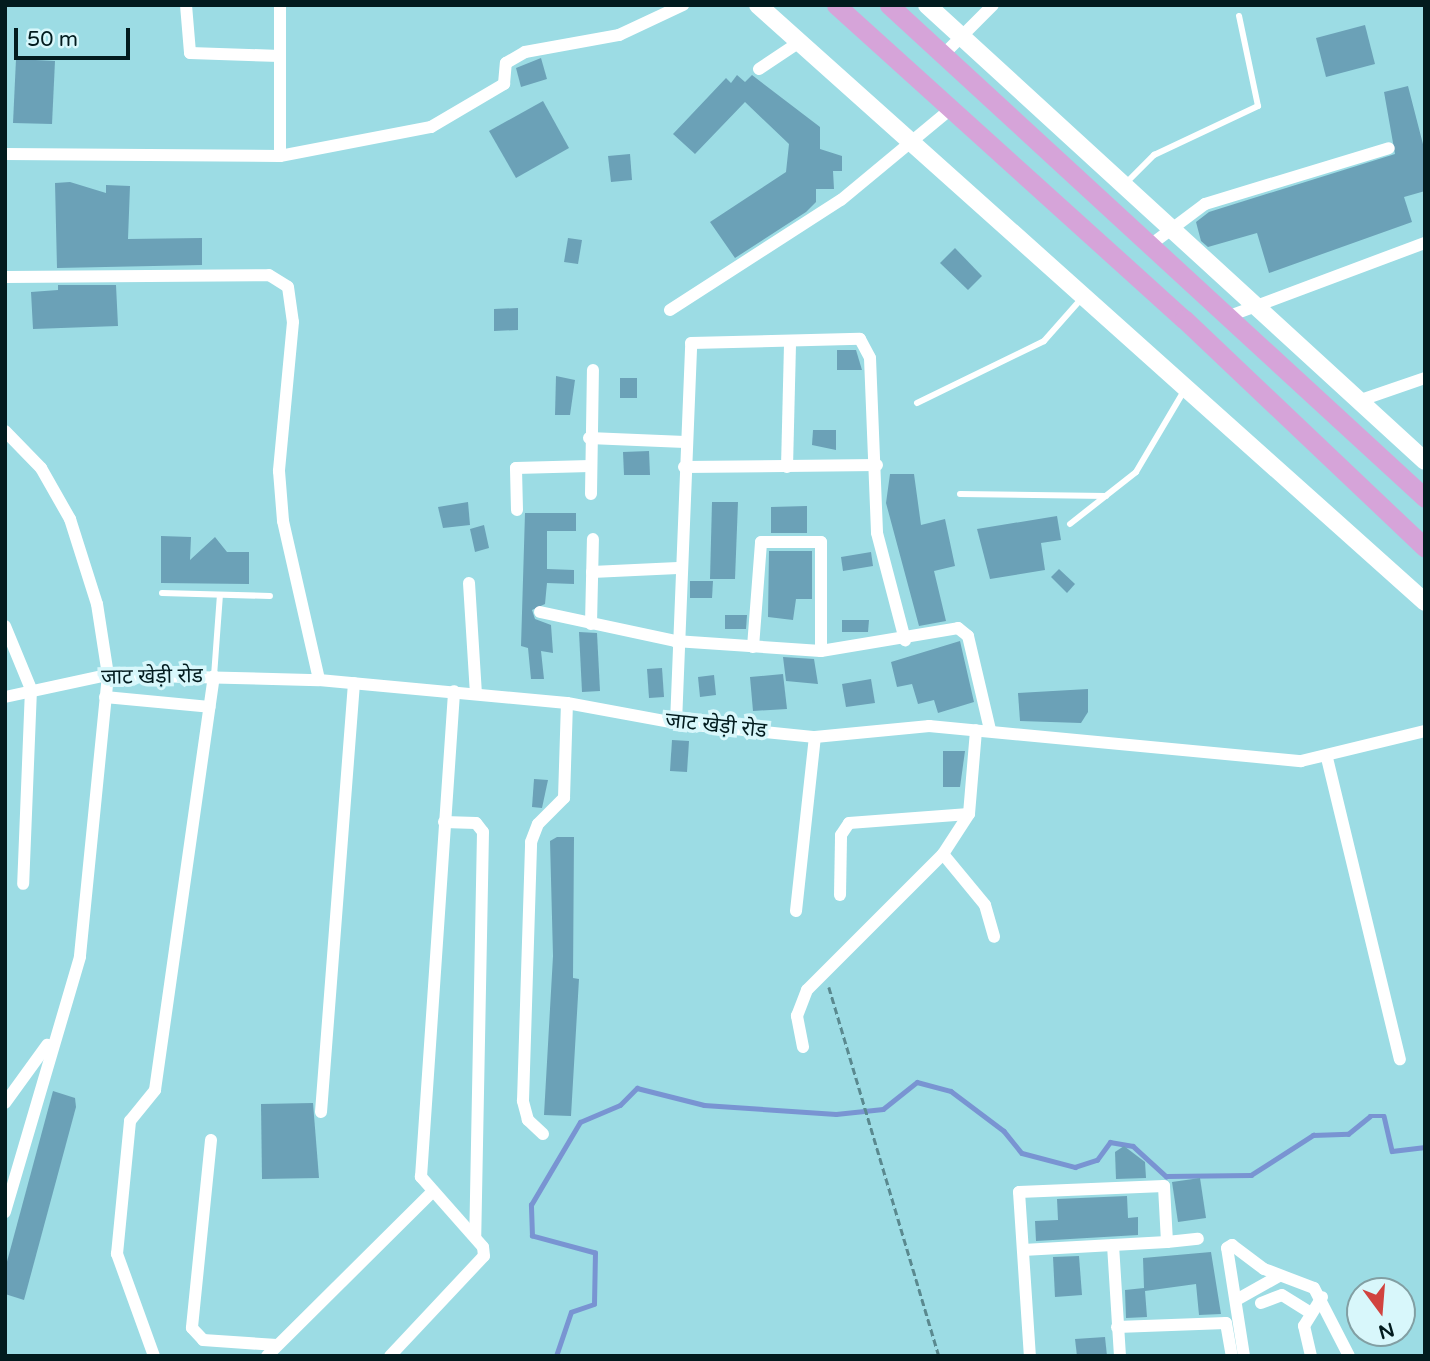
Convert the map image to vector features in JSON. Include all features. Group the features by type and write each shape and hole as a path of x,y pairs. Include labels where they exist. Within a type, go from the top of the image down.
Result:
{"main road":[{"path":"836,5 952,108 1425,548"},
{"path":"889,5 946,52 1232,315 1425,498"}],"street":[{"path":"186,5 190,53 280,56"},
{"path":"280,5 281,156"},
{"path":"5,154 281,156 432,127 504,84 506,63 525,52 619,35 683,5"},
{"path":"758,5 1086,294 1186,388 1425,603"},
{"path":"927,5 1126,183 1425,461"},
{"path":"946,52 993,5"},
{"path":"759,69 801,41"},
{"path":"670,310 915,145 952,108"},
{"path":"1153,243 1205,205 1389,148"},
{"path":"1232,315 1425,243"},
{"path":"5,277 269,275 288,287 293,322 278,471 319,680"},
{"path":"676,723 678,568 691,343 860,338 870,358 877,465 877,533 905,640"},
{"path":"787,467 790,341"},
{"path":"591,494 589,438 593,370"},
{"path":"1361,400 1425,378"},
{"path":"5,431 41,468 70,519 97,604 108,675 80,957 50,1042 5,1212"},
{"path":"589,438 685,442"},
{"path":"684,467 877,465"},
{"path":"517,510 516,468 590,466"},
{"path":"591,624 593,539"},
{"path":"753,647 761,542 821,542 821,651"},
{"path":"592,572 678,568"},
{"path":"469,583 476,693"},
{"path":"540,612 676,641 821,651 965,630 990,730"},
{"path":"5,626 31,689 23,884"},
{"name":"जाट खेड़ी रोड","path":"5,697 31,689 108,675 319,680 567,703 676,723 815,737 929,726 1327,758 1425,731"},
{"path":"154,1356 117,1254 130,1121 155,1090 214,676"},
{"path":"321,1112 354,682"},
{"path":"390,1356 479,1265 483,1247 431,1194 421,1177 454,691"},
{"path":"105,697 210,707"},
{"path":"543,1134 528,1120 523,1101 531,842 538,824 564,798 567,703"},
{"path":"803,1047 800,1003 943,854 969,814 976,730"},
{"path":"796,911 815,737"},
{"path":"1327,758 1400,1059"},
{"path":"840,895 841,835 849,823 969,814"},
{"path":"444,822 476,824 483,832 475,1237"},
{"path":"943,854 985,905 994,937"},
{"path":"5,1104 50,1042"},
{"path":"211,1140 192,1328 204,1340 277,1345"},
{"path":"1030,1356 1019,1192 1164,1186 1167,1242"},
{"path":"267,1356 431,1194"},
{"path":"1023,1250 1198,1238"},
{"path":"1113,1245 1120,1356"},
{"path":"1244,1356 1238,1299 1227,1248 1241,1249 1279,1276 1322,1297 1349,1356"},
{"path":"1238,1299 1279,1276"},
{"path":"1261,1303 1282,1295 1308,1311"},
{"path":"1311,1356 1304,1326 1308,1311 1322,1297"},
{"path":"1118,1326 1226,1322 1232,1356"}],"lane":[{"path":"1126,183 1154,155 1258,106 1239,16"},
{"path":"917,403 1044,341 1086,294"},
{"path":"1070,524 1136,472 1186,388"},
{"path":"960,494 1108,496"},
{"path":"162,593 270,596"},
{"path":"214,676 220,595"}],"path":[{"path":"825,974 873,1124 939,1356"}],"building":[{"path":"1365,25 1375,64 1326,77 1316,38"},
{"path":"541,58 547,79 521,87 516,68"},
{"path":"16,59 55,61 52,124 13,123"},
{"path":"737,75 745,82 752,75 820,127 820,149 842,156 842,171 833,171 834,189 816,189 816,202 806,212 735,258 710,222 786,172 789,144 745,102 695,154 673,134 726,78 731,83"},
{"path":"1408,86 1425,152 1425,191 1404,197 1412,222 1269,273 1257,233 1208,247 1201,241 1196,222 1209,212 1395,154 1384,92"},
{"path":"543,101 569,148 516,178 489,131"},
{"path":"630,154 632,180 611,182 608,156"},
{"path":"70,182 106,193 106,185 130,186 128,239 202,238 202,265 57,268 55,183"},
{"path":"568,238 582,240 578,264 564,262"},
{"path":"955,248 982,276 968,290 940,263"},
{"path":"58,285 116,285 118,326 33,329 31,292 58,290"},
{"path":"518,308 518,330 494,331 494,309"},
{"path":"837,350 856,350 862,370 837,370"},
{"path":"556,376 575,380 570,415 555,415"},
{"path":"620,378 637,378 637,398 620,398"},
{"path":"813,430 836,430 836,450 812,445"},
{"path":"649,451 650,475 624,475 623,452"},
{"path":"890,474 914,474 921,525 945,519 955,566 934,571 946,621 919,626 886,503"},
{"path":"468,502 470,525 443,528 438,507"},
{"path":"712,502 738,502 735,579 710,579"},
{"path":"807,506 807,533 771,533 771,507"},
{"path":"525,513 576,513 576,531 547,531 547,569 574,570 574,584 547,583 545,604 532,610 535,619 551,625 553,653 541,651 544,679 531,679 528,648 521,646"},
{"path":"1057,516 1061,540 1041,543 1045,570 990,579 977,529"},
{"path":"484,525 489,548 475,552 470,529"},
{"path":"161,536 191,537 190,560 215,537 227,552 249,552 249,584 161,583"},
{"path":"769,551 812,551 812,599 796,599 793,620 768,617"},
{"path":"871,552 873,566 843,571 841,557"},
{"path":"1059,569 1075,584 1067,593 1051,577"},
{"path":"690,581 713,581 712,598 690,598"},
{"path":"725,615 747,615 746,629 725,629"},
{"path":"842,620 869,620 868,632 842,632"},
{"path":"579,632 597,633 600,691 582,692"},
{"path":"960,641 974,702 938,713 934,700 918,704 912,684 897,687 891,662"},
{"path":"783,657 814,659 818,684 786,681"},
{"path":"662,668 664,697 649,698 647,669"},
{"path":"783,674 787,709 753,711 750,677"},
{"path":"714,675 716,695 700,697 698,677"},
{"path":"871,679 875,703 846,707 842,684"},
{"path":"1088,689 1088,712 1081,723 1020,721 1018,693"},
{"path":"672,740 689,741 687,772 670,771"},
{"path":"943,751 965,751 960,787 943,787"},
{"path":"534,779 548,780 542,808 532,807"},
{"path":"557,837 574,837 573,978 579,979 571,1116 544,1115 553,956 550,841"},
{"path":"53,1091 75,1098 76,1107 24,1300 5,1294 5,1269"},
{"path":"313,1103 319,1178 262,1179 261,1104"},
{"path":"1124,1146 1145,1162 1146,1178 1116,1179 1115,1152"},
{"path":"1200,1178 1206,1218 1178,1222 1172,1182"},
{"path":"1127,1196 1128,1218 1138,1217 1138,1235 1036,1241 1035,1221 1058,1220 1057,1199"},
{"path":"1211,1252 1221,1314 1199,1315 1196,1284 1145,1291 1147,1317 1126,1318 1125,1290 1144,1288 1143,1258"},
{"path":"1079,1256 1082,1295 1055,1297 1053,1257"},
{"path":"1105,1337 1107,1356 1077,1356 1075,1339"}],"waterway":[{"path":"556,1356 571,1312 594,1304 595,1253 532,1236 531,1205 580,1122 620,1105 637,1088 704,1105 836,1114 883,1109 917,1082 951,1091 1004,1131 1022,1153 1075,1167 1097,1160 1110,1142 1133,1146 1166,1176 1251,1175 1313,1135 1348,1134 1370,1116 1384,1116 1392,1151 1425,1147"}]}
